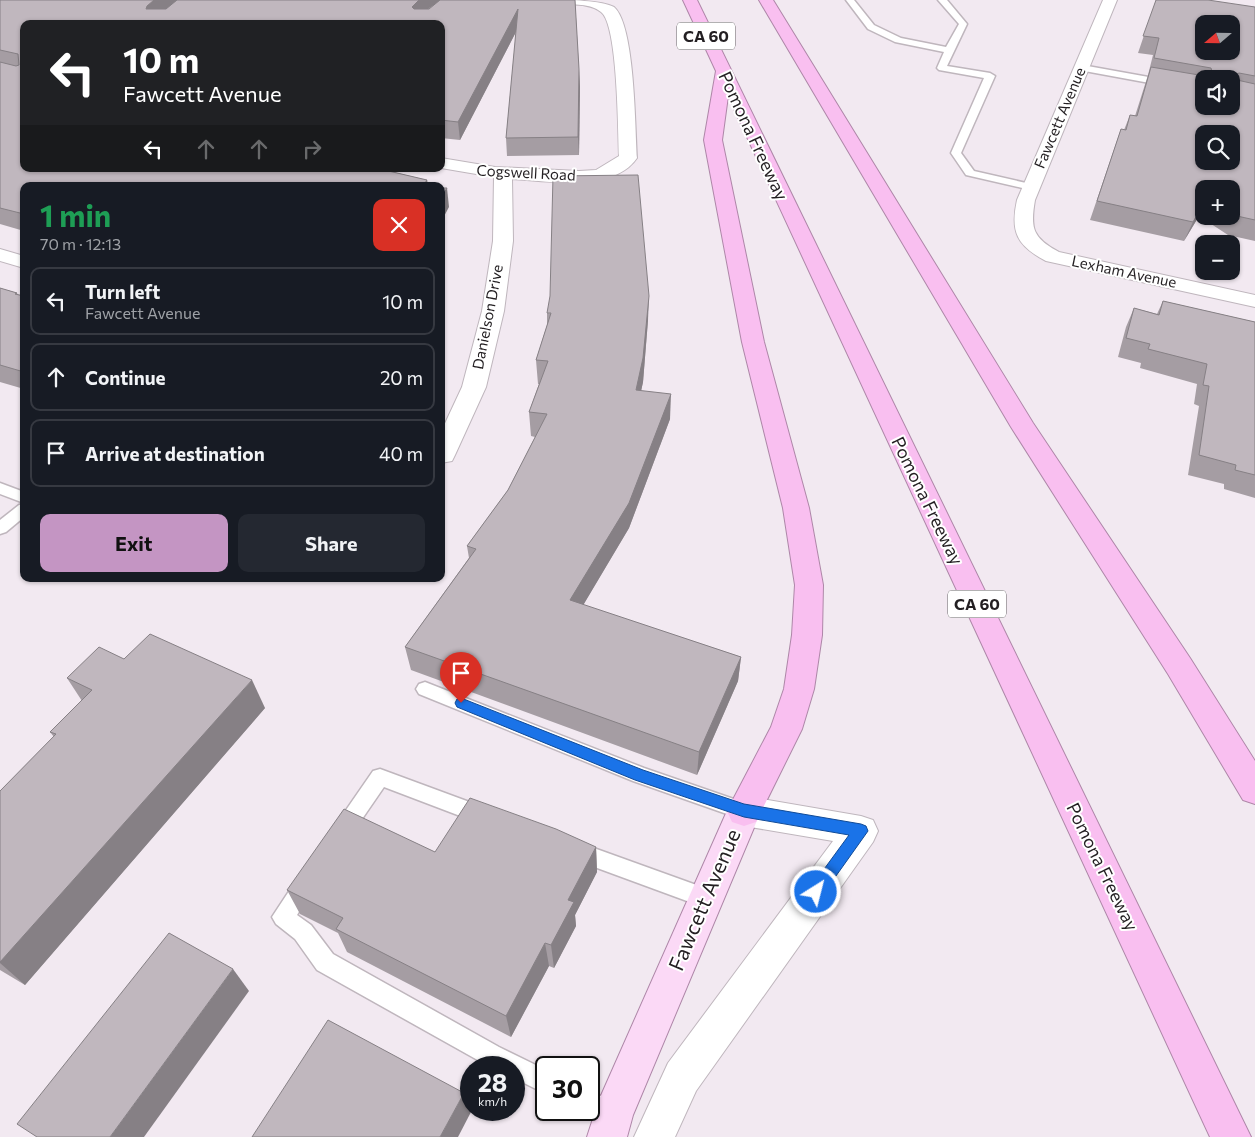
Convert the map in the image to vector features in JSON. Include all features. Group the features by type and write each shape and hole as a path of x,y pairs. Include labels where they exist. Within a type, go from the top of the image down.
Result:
{"highway":[{"name":"Pomona Freeway","path":"690,0 1231,1137"},
{"path":"766,0 1023,427 1179,666 1255,776"},
{"path":"723,72 713,140 753,342 796,508 809,585 807,635 799,689 786,729 744,810"},
{"path":"1179,666 1255,790"}],"main road":[{"name":"Fawcett Avenue","path":"603,1118 706,898 744,810"}],"street":[{"name":"Cogswell Road","path":"445,164 468,170 579,176 596,175 612,170 628,158 620,38 614,16 608,10 586,2 560,0"},
{"name":"Fawcett Avenue","path":"1028,238 1021,223 1030,187 1110,0"},
{"name":"Danielson Drive","path":"445,452 474,387 493,311 502,241 503,173"},
{"name":"Lexham Avenue","path":"1028,238 1037,249 1053,257 1255,301"},
{"path":"0,255 20,261"},
{"name":"Fawcett Avenue","path":"654,1137 682,1077 861,831 744,810"}],"lane":[{"path":"850,0 871,27 898,40 949,50"},
{"path":"942,0 963,24 942,68 990,76 956,153 970,173 1030,187"},
{"path":"1082,68 1195,88"},
{"path":"0,488 20,496"},
{"path":"0,528 20,512"},
{"path":"425,689 640,775 744,810"},
{"path":"499,822 380,778 283,917 303,932 325,962 491,1055 535,1077"},
{"path":"563,846 706,898"}],"building":[{"path":"0,0 154,0 146,9 166,9 177,0 419,0 412,7 414,9 429,9 440,0 575,0 579,69 578,137 506,138 518,9 458,122 445,120 445,20 20,20 20,172 393,172 427,180 426,182 20,182 20,213 0,208 0,62 19,65 18,54 0,50"},
{"path":"1156,0 1208,0 1255,7 1255,76 1240,73 1240,70 1212,70 1211,68 1154,58 1159,38 1143,36"},
{"path":"1151,67 1195,74 1195,115 1240,115 1240,81 1255,84 1255,220 1240,217 1240,180 1195,180 1195,219 1193,222 1097,201 1121,129 1126,130 1130,115 1137,116"},
{"path":"638,175 649,296 643,358 636,390 671,394 629,503 570,600 741,657 699,752 405,647 476,549 467,546 508,490 547,414 529,412 548,361 536,360 551,313 547,313 550,296 553,176"},
{"path":"0,288 20,295 20,371 0,365"},
{"path":"1163,301 1255,322 1255,475 1235,470 1236,465 1199,455 1209,386 1203,385 1207,364 1148,349 1150,344 1126,338 1134,308 1159,315"},
{"path":"150,634 252,680 0,962 0,791 56,734 50,732 92,690 67,678 99,647 124,659"},
{"path":"470,798 556,829 596,847 568,900 574,902 551,945 545,943 506,1016 336,929 343,918 287,890 344,809 435,852"},
{"path":"169,933 233,969 110,1137 37,1137 17,1124"},
{"path":"328,1020 460,1091 460,1100 440,1137 252,1137"}],"route":[{"path":"461,703 640,775 744,810 861,831 816,892"}]}
